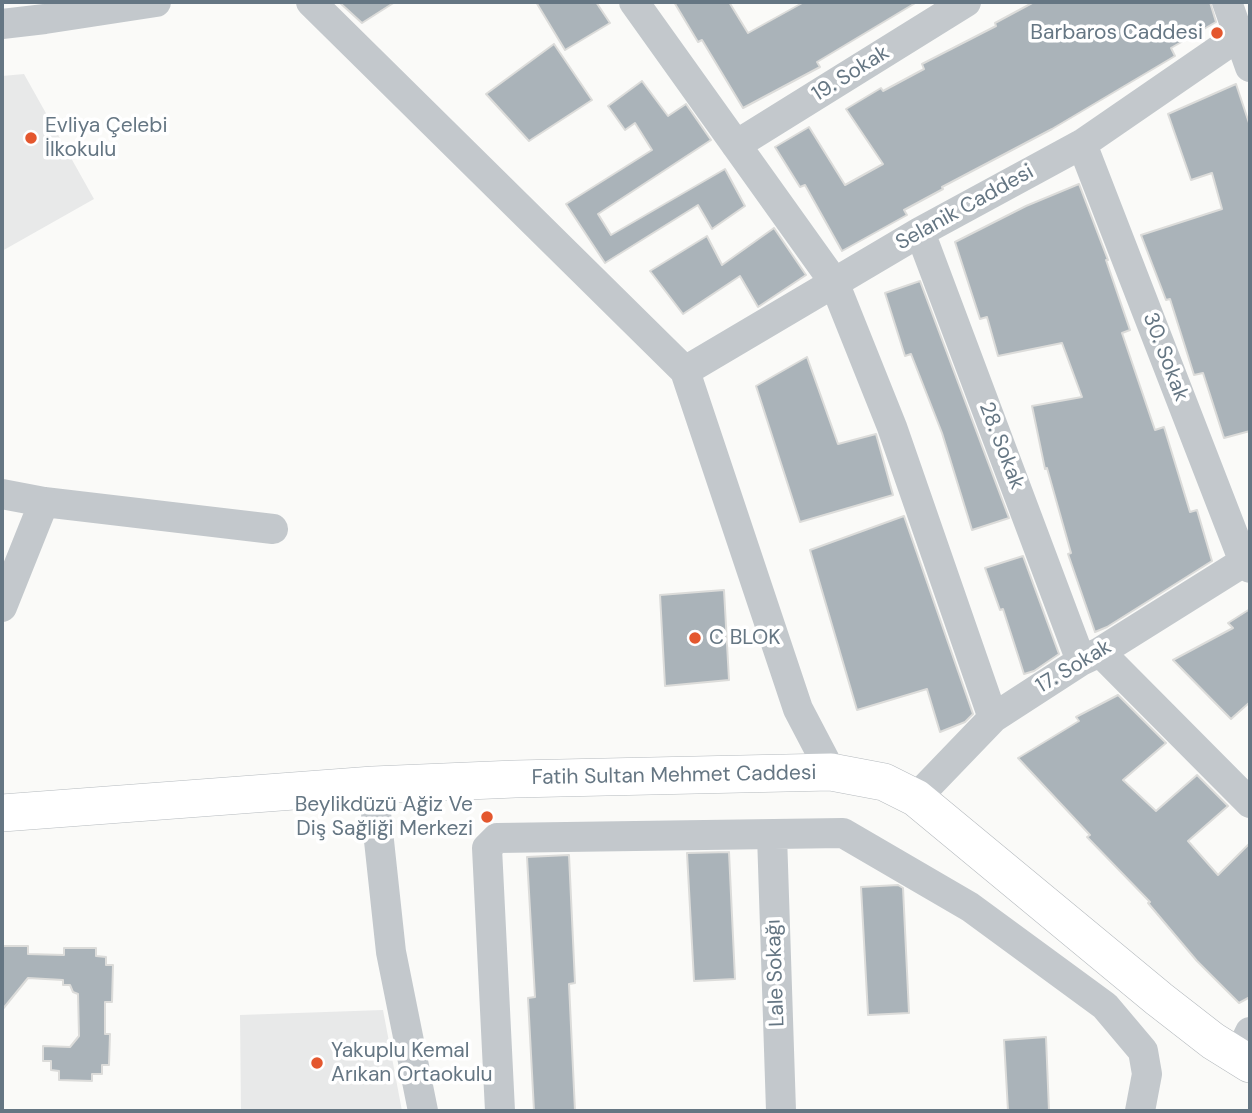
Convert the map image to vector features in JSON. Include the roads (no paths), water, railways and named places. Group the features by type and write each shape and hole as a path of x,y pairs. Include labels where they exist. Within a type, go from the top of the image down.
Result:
{"main road":[{"name":"Fatih Sultan Mehmet Caddesi","path":"2,813 373,785 831,772 884,782 916,798 1213,1041 1246,1051"}],"street":[{"path":"2,24 152,2"},
{"path":"311,2 685,371 798,709 831,772"},
{"path":"634,2 834,282 892,427 993,718"},
{"name":"19. Sokak","path":"736,145 966,2"},
{"path":"1227,2 1250,67"},
{"name":"Selanik Caddesi","path":"685,371 920,232 1082,145 1239,36"},
{"name":"30. Sokak","path":"1082,145 1248,563"},
{"name":"28. Sokak","path":"920,232 1091,657 1250,803"},
{"path":"2,494 44,502 273,529"},
{"path":"2,607 44,502"},
{"name":"17. Sokak","path":"916,798 993,718 1248,563"},
{"path":"373,785 391,952 423,1111"},
{"path":"500,1111 487,848 497,838 843,833 970,907 1105,1006 1143,1051 1147,1074 1140,1111"},
{"name":"Lale Sokağı","path":"772,835 781,1111"}],"place":[{"name":"Barbaros Caddesi","path":"1217,33"},
{"name":"Evliya Çelebi İlkokulu","path":"31,138"},
{"name":"C BLOK","path":"695,638"},
{"name":"Beylikdüzü Ağiz Ve Diş Sağliği Merkezi","path":"487,817"},
{"name":"Yakuplu Kemal Arıkan Ortaokulu","path":"317,1063"}]}
